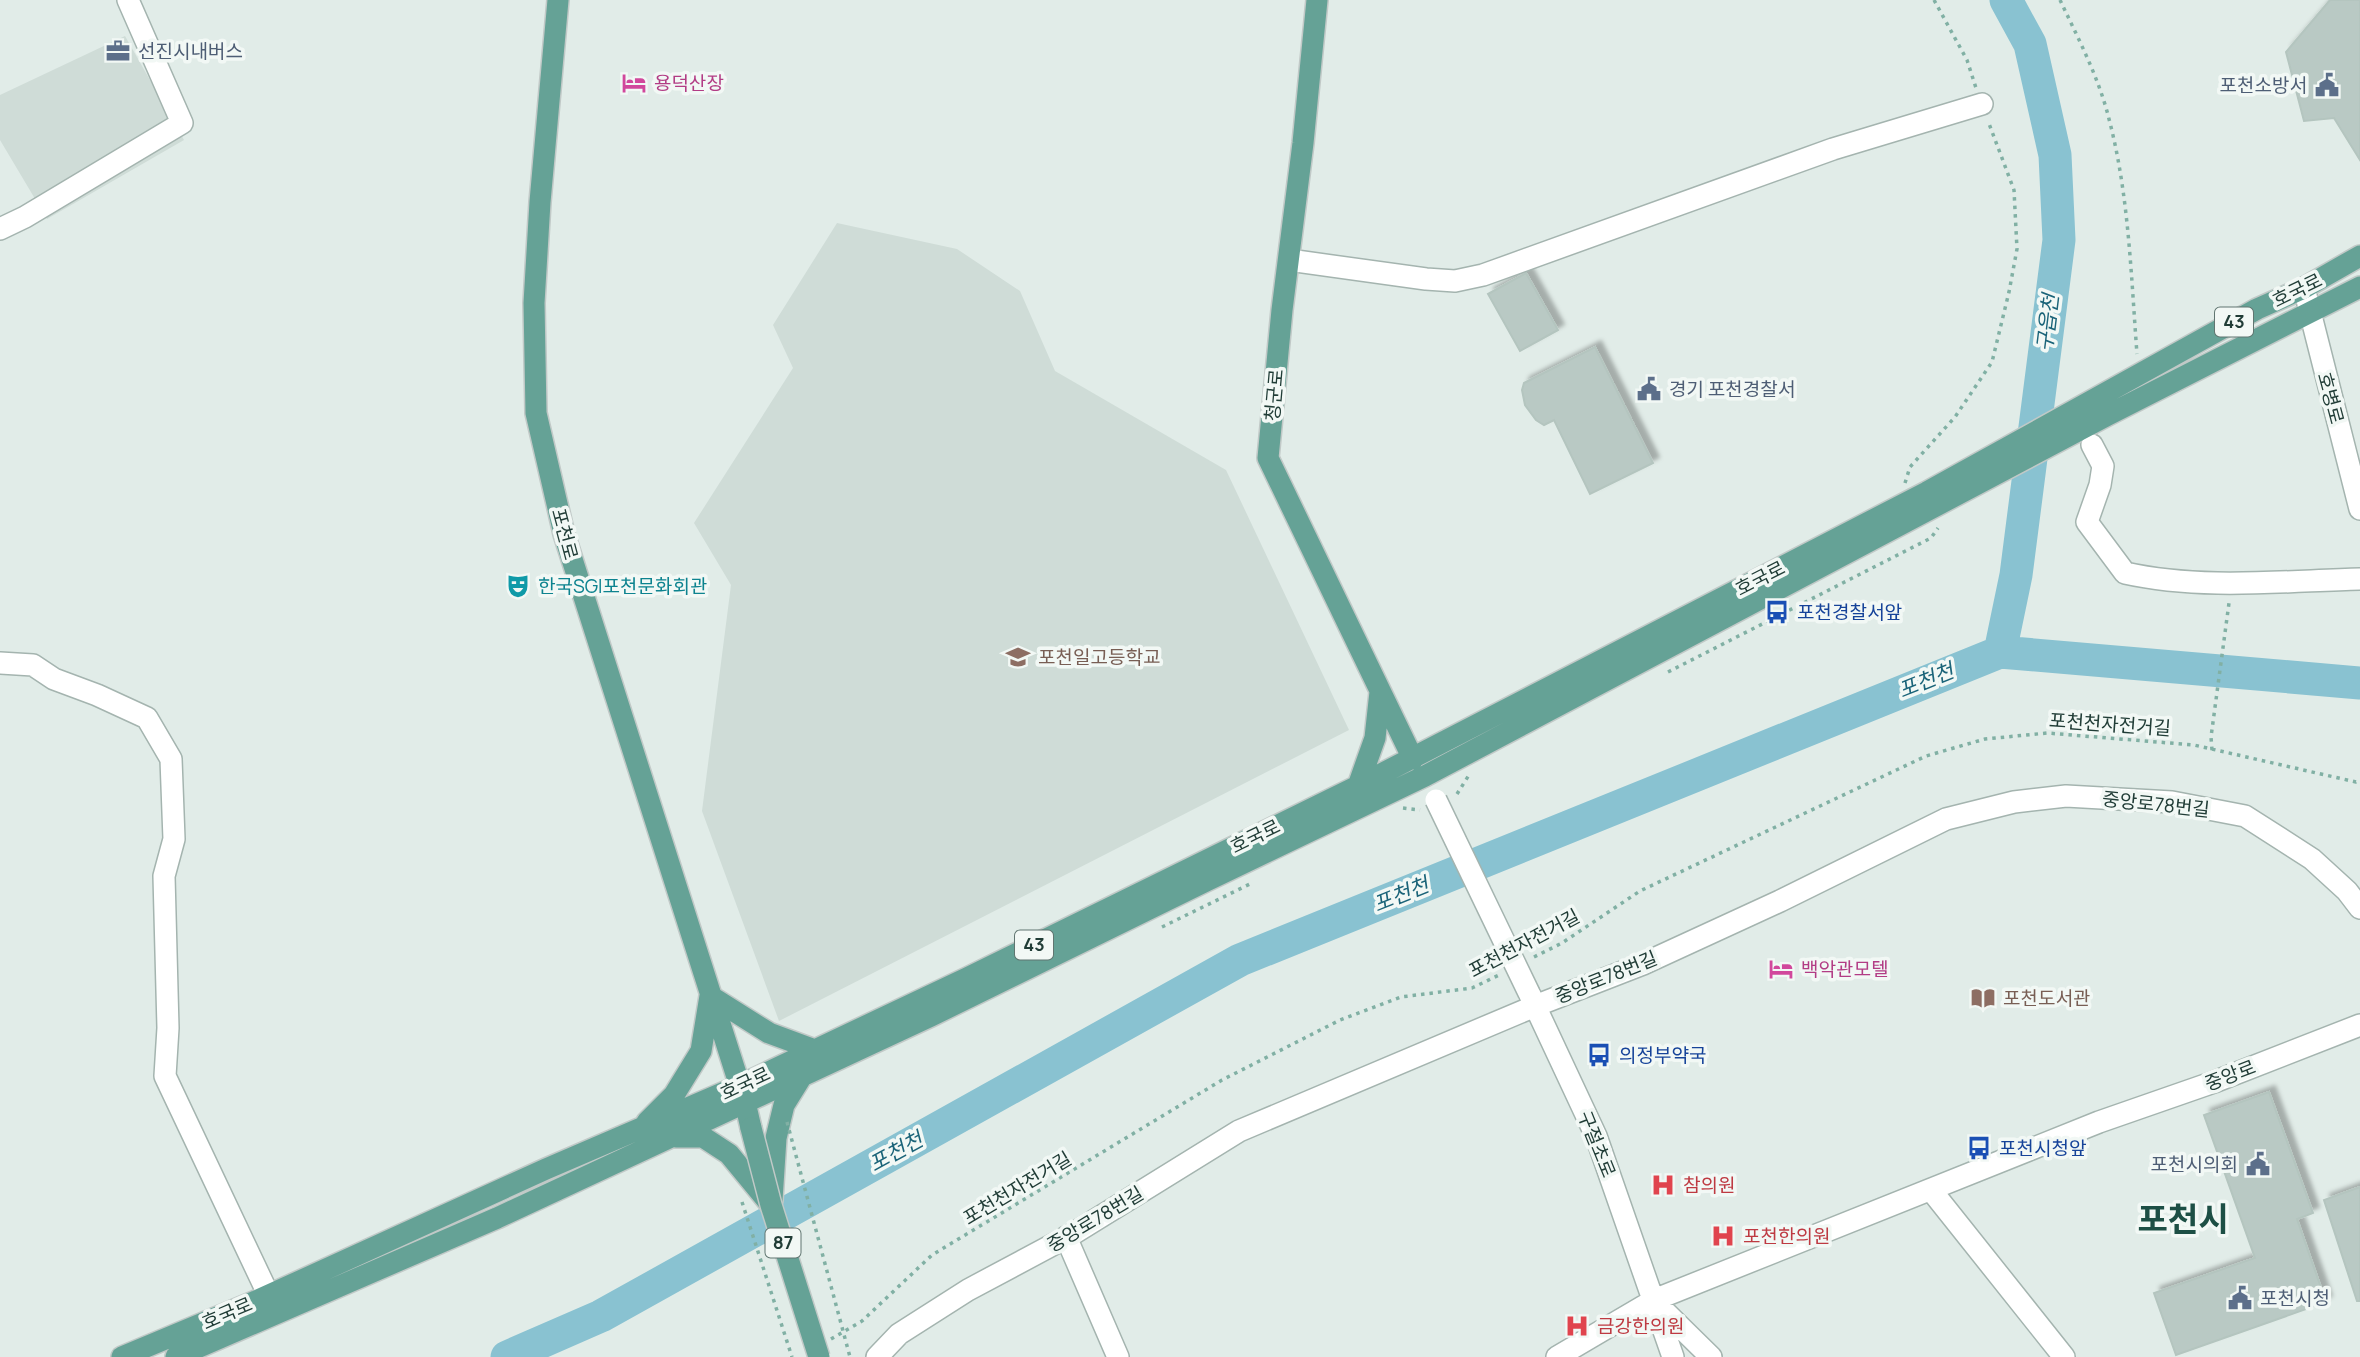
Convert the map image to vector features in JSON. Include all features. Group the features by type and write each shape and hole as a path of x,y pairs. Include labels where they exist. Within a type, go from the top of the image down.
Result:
{"main road":[{"name":"포천로","path":"558,0 534,303 537,414 564,534 742,1094 771,1205"},
{"name":"청군로","path":"1317,0 1268,458 1419,768"},
{"name":"호국로","path":"122,1357 269,1296 533,1175 641,1129 802,1076 1206,881 1927,492 2257,309 2304,288 2360,257"},
{"name":"호국로","path":"176,1357 496,1218 669,1137 815,1050 1359,786 1419,768 1925,514 2108,415 2360,287"},
{"path":"1359,786 1375,738 1380,690"},
{"path":"641,1129 674,1095 701,1051 710,996 769,1033 815,1050"},
{"path":"771,1205 776,1138 802,1076"},
{"path":"669,1137 703,1137 729,1154 771,1205"},
{"name":"87","path":"771,1205 825,1348"}],"street":[{"path":"0,229 25,217 182,123 128,0"},
{"path":"1289,260 1426,279 1455,281 1473,277 1833,149 1982,104"},
{"name":"호병로","path":"2304,288 2360,508"},
{"path":"2092,445 2103,466 2100,485 2087,522 2125,573 2156,580 2230,583 2360,579"},
{"path":"0,663 33,665 54,679 147,718 171,759 174,839 164,876 168,1028 165,1076 269,1296"},
{"name":"구절초로","path":"1419,768 1596,1136 1673,1357"},
{"name":"중앙로78번길","path":"877,1357 899,1334 968,1290 1066,1237 1238,1131 1532,999 1643,964 1780,901 1946,819 2014,802 2066,796 2172,802 2245,816 2312,859 2347,891 2360,908"},
{"name":"중앙로","path":"1557,1357 1654,1300 2099,1122 2214,1082 2360,1025"},
{"path":"1931,1189 2059,1355"},
{"path":"1066,1237 1118,1357"},
{"path":"1654,1300 1711,1357"}],"path":[{"path":"1896,508 1910,467 1955,417 1992,362 2017,250 2014,190 1967,60 1934,0"},
{"path":"2060,0 2082,46 2109,116 2118,157 2129,245 2138,374"},
{"path":"2212,750 2211,737 2229,607"},
{"name":"포천천자전거길","path":"1528,960 1562,943 1640,891 1927,756 1985,739 2048,733 2194,744 2360,782"},
{"path":"1457,794 1470,773"},
{"name":"포천천자전거길","path":"825,1348 862,1321 932,1255 1223,1080 1340,1020 1401,997 1472,988 1505,971"},
{"path":"786,1114 850,1357"},
{"path":"741,1198 792,1357"}],"shaded area":[{"path":"125,36 184,140 47,219 0,140 0,95"},
{"name":"포천일고등학교","path":"837,223 957,249 1020,291 1055,371 1226,470 1349,730 779,1021 702,811 731,585 694,523 793,368 773,325"}],"building":[{"name":"포천소방서","path":"2330,0 2360,0 2360,160 2334,118 2304,121 2286,52"},
{"path":"1526,273 1558,330 1520,351 1488,294"},
{"path":"1595,347 1653,463 1590,494 1554,420 1544,425 1536,420 1525,405 1522,390 1524,383"},
{"path":"2269,1092 2313,1213 2297,1219 2326,1302 2176,1355 2154,1293 2255,1258 2204,1115"},
{"path":"2360,1187 2360,1301 2357,1301 2324,1200"}],"waterway":[{"name":"구읍천","path":"2000,652 2016,575 2059,240 2055,155 2030,44 2006,0"},
{"name":"포천천","path":"507,1357 601,1316 1240,960 2000,652 2360,683"}],"place":[{"name":"선진시내버스","path":"118,51"},
{"name":"용덕산장","path":"634,83"},
{"name":"포천소방서","path":"2327,85"},
{"name":"경기 포천경찰서","path":"1649,389"},
{"name":"한국SGI포천문화회관","path":"518,586"},
{"name":"포천경찰서앞","path":"1777,612"},
{"name":"포천일고등학교","path":"1018,657"},
{"name":"백악관모텔","path":"1781,969"},
{"name":"포천도서관","path":"1983,998"},
{"name":"의정부약국","path":"1599,1055"},
{"name":"포천시청앞","path":"1979,1148"},
{"name":"포천시의회","path":"2258,1164"},
{"name":"참의원","path":"1663,1185"},
{"name":"포천한의원","path":"1723,1236"},
{"name":"포천시청","path":"2240,1298"},
{"name":"금강한의원","path":"1577,1326"}],"district":[{"name":"포천시","path":"2183,1219"}]}
